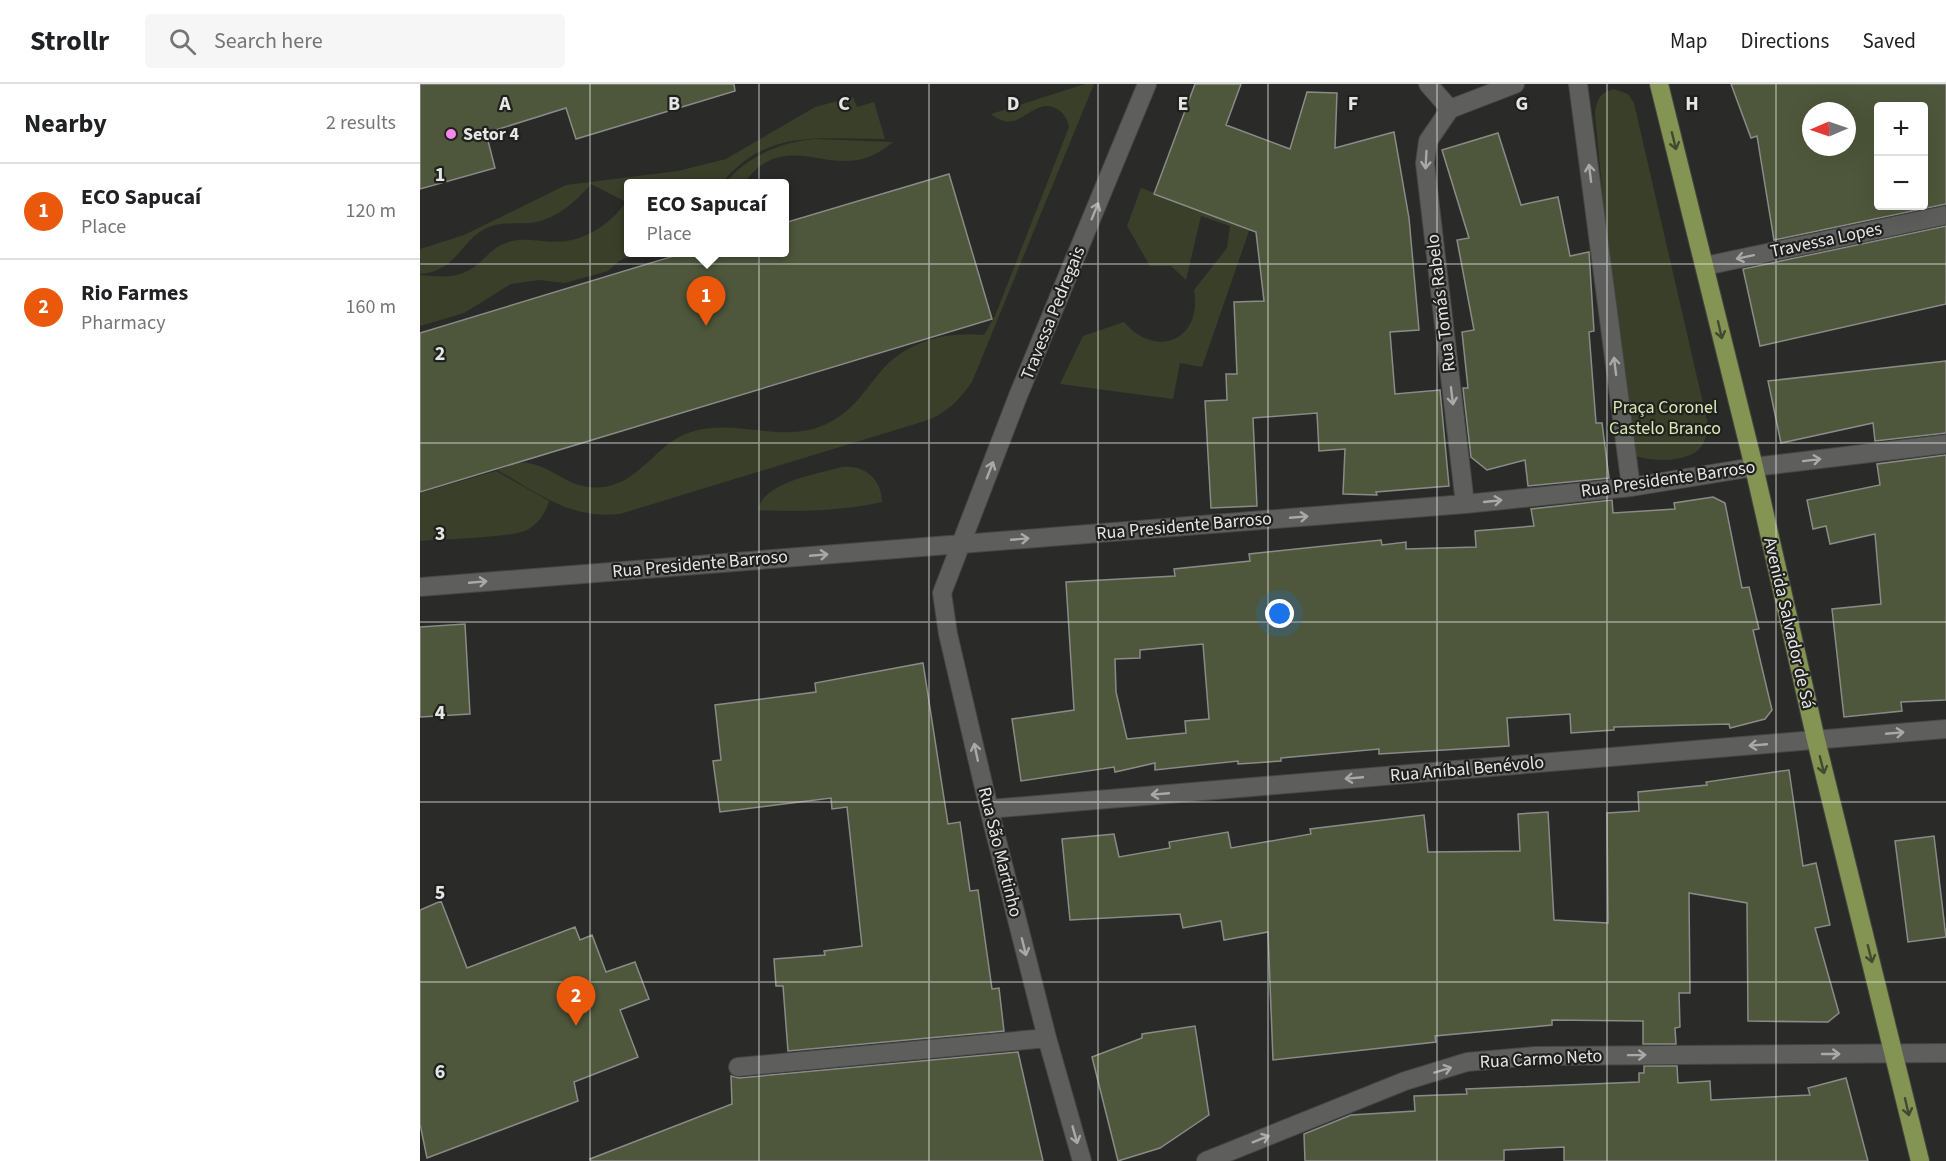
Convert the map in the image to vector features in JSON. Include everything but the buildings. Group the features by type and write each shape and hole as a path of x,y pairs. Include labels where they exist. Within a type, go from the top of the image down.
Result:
{"main road":[{"name":"Avenida Salvador de Sá","path":"1659,84 1706,266 1816,740 1920,1161"}],"street":[{"name":"Travessa Pedregais","path":"962,544 1018,396 1147,84"},
{"path":"1428,84 1450,109 1515,84"},
{"path":"1578,84 1631,487"},
{"name":"Rua Tomás Rabelo","path":"1450,109 1428,141 1425,163 1465,504"},
{"name":"Travessa Lopes","path":"1706,266 1946,215"},
{"name":"Rua Presidente Barroso","path":"420,587 1465,504 1631,487 1754,467 1946,444"},
{"name":"Rua São Martinho","path":"962,544 942,592 943,608 988,809 1047,1038 1082,1161"},
{"name":"Rua Aníbal Benévolo","path":"988,809 1946,729"},
{"path":"738,1067 1047,1038"},
{"name":"Rua Carmo Neto","path":"1206,1161 1406,1082 1467,1062 1535,1056 1946,1053"}],"green space":[{"path":"1085,84 1094,84 972,382 946,410 925,421 620,514 602,515 570,509 497,470 528,463 547,469 581,486 604,487 617,484 639,470 668,444 691,432 707,428 740,428 790,432 806,431 822,426 849,409 891,361 915,345 942,337 984,335 995,316 1069,127 1062,113 1049,106 1038,108 1011,121 999,119 991,114"},
{"name":"Praça Coronel Castelo Branco","path":"1614,89 1628,94 1634,103 1708,425 1703,444 1691,455 1682,458 1662,460 1636,456 1626,441 1595,114 1600,98 1605,92"},
{"path":"853,97 857,107 874,102 885,139 797,140 777,145 758,153 740,165 726,179 624,179 624,201 591,184 556,215 529,223 500,224 489,227 475,236 449,263 432,272 420,274 420,249 464,235 566,185 678,171 726,159 815,107"},
{"path":"815,139 893,142 872,156 852,161 797,156 779,157 762,165 748,179 729,179 754,158 777,147"},
{"path":"1141,188 1250,228 1202,367 1180,363 1173,399 1060,384 1083,336 1124,322 1137,334 1150,340 1163,342 1174,339 1184,332 1191,321 1195,307 1194,290 1227,248 1230,226 1201,216 1186,280 1171,266 1150,266 1127,226"},
{"path":"624,204 624,257 628,257 619,261 608,271 565,283 539,280 511,284 464,313 420,326 420,275 443,276 464,273 471,270 498,247 511,241 555,242 579,238 600,228"},
{"path":"842,467 858,468 871,475 879,487 882,502 821,510 758,510 762,500 780,486 806,476"},
{"path":"496,471 549,501 535,525 519,533 507,535 420,541 420,493"}],"place":[{"name":"Setor 4","path":"451,134"},
{"name":"ECO Sapucaí","path":"706,326"},
{"name":"Rio Farmes","path":"576,1026"}]}
